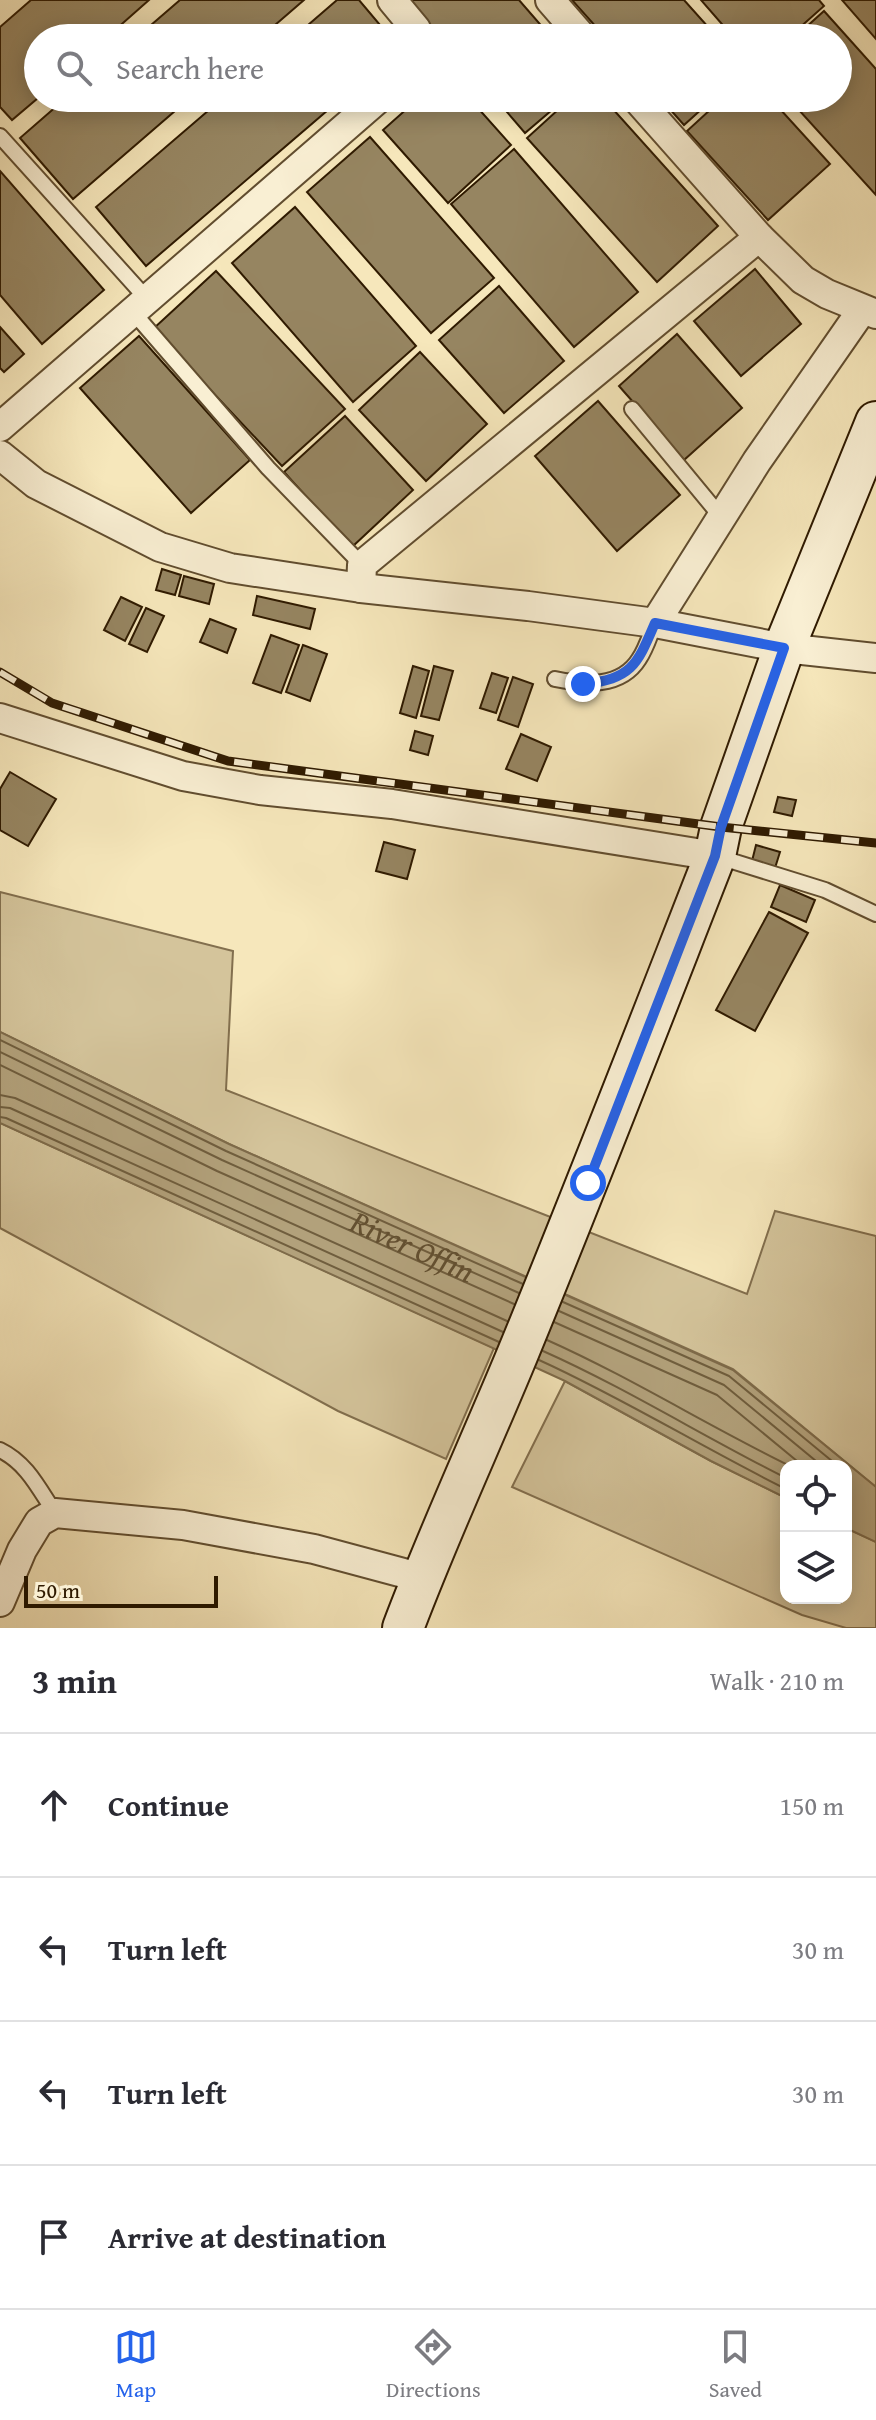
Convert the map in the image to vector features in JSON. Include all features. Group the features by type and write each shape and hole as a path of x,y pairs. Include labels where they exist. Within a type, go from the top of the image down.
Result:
{"street":[{"path":"392,0 412,24"},
{"path":"550,0 571,24"},
{"path":"0,427 363,112"},
{"path":"648,112 759,237 803,280 869,312 757,461 655,623"},
{"path":"362,576 759,237"},
{"path":"403,1628 588,1183 715,856 721,827 784,648 876,422"},
{"path":"0,455 36,484 160,547 230,568 362,576 528,606 655,623 784,648 876,658"},
{"path":"0,718 183,776 260,790 392,804 715,856"},
{"path":"0,1602 22,1550 39,1522 55,1513 183,1525 314,1549 422,1578"}],"lane":[{"path":"0,136 268,468 362,576"},
{"path":"632,409 722,518"},
{"path":"555,679 583,684 622,675 639,661 655,623"},
{"path":"715,856 825,890 876,914"},
{"path":"0,1450 27,1470 55,1513"}],"shaded area":[{"path":"0,892 233,951 226,1090 747,1294 775,1211 876,1236 876,1487 852,1467 852,1460 843,1460 733,1369 229,1144 0,1032"},
{"path":"0,1123 494,1348 446,1459 338,1411 0,1228"},
{"path":"565,1381 780,1495 780,1604 852,1604 852,1531 876,1542 876,1628 846,1628 802,1615 512,1487"}],"water":[{"name":"River Offin","path":"0,1032 229,1144 733,1370 843,1460 780,1460 780,1495 565,1381 0,1123"},
{"path":"852,1467 876,1487 876,1542 852,1531"}],"building":[{"path":"31,0 149,0 122,24 24,24 24,110 12,120 0,107 0,27"},
{"path":"180,0 304,0 276,24 152,24"},
{"path":"337,0 359,0 379,24 309,24"},
{"path":"409,0 519,0 540,24 430,24"},
{"path":"572,0 684,0 705,24 593,24"},
{"path":"701,0 819,0 824,6 804,24 722,24"},
{"path":"842,0 876,0 876,39"},
{"path":"824,11 836,24 810,24"},
{"path":"852,42 876,69 876,195 801,112 852,112"},
{"path":"50,112 174,112 73,199 20,138"},
{"path":"207,112 326,112 146,266 96,207"},
{"path":"403,112 482,112 511,145 448,203 383,130"},
{"path":"507,112 550,112 525,133"},
{"path":"556,112 616,112 718,226 657,282 527,138"},
{"path":"672,112 698,112 684,125"},
{"path":"708,112 783,112 830,164 768,220 687,131"},
{"path":"370,137 494,278 431,333 307,192"},
{"path":"514,149 638,292 574,347 451,204"},
{"path":"0,171 104,290 42,344 0,295"},
{"path":"295,207 416,346 353,402 232,263"},
{"path":"755,269 801,324 741,376 694,321"},
{"path":"216,271 345,409 282,466 153,329"},
{"path":"499,286 564,361 504,413 439,340"},
{"path":"0,327 24,354 4,372 0,368"},
{"path":"677,334 742,408 684,460 619,386"},
{"path":"139,336 250,460 191,513 80,388"},
{"path":"420,352 487,424 426,481 359,410"},
{"path":"598,401 680,495 617,551 535,456"},
{"path":"345,416 413,490 352,547 284,472"},
{"path":"162,569 181,575 175,595 156,590"},
{"path":"184,576 214,584 209,604 179,596"},
{"path":"257,596 315,609 310,629 253,615"},
{"path":"121,597 142,607 125,641 104,630"},
{"path":"146,608 164,616 147,652 129,644"},
{"path":"210,619 236,629 227,653 200,642"},
{"path":"271,635 299,645 281,693 253,683"},
{"path":"303,645 327,654 310,701 286,692"},
{"path":"413,666 429,671 416,718 400,713"},
{"path":"434,666 453,671 439,720 421,716"},
{"path":"492,673 508,678 496,713 480,708"},
{"path":"513,677 533,684 518,727 498,720"},
{"path":"415,731 433,736 428,755 410,750"},
{"path":"521,734 551,747 537,781 506,769"},
{"path":"10,772 56,799 28,846 0,830 0,789"},
{"path":"778,797 796,800 792,816 774,812"},
{"path":"384,842 415,850 407,879 376,871"},
{"path":"756,845 780,852 775,868 752,861"},
{"path":"780,885 815,900 806,922 771,907"},
{"path":"769,912 808,933 755,1031 716,1010"}],"railway":[{"path":"0,672 52,703 228,761 721,827 876,843"}],"route":[{"path":"583,684 622,675 639,661 655,623 784,648 721,827 715,856 588,1183"}]}
